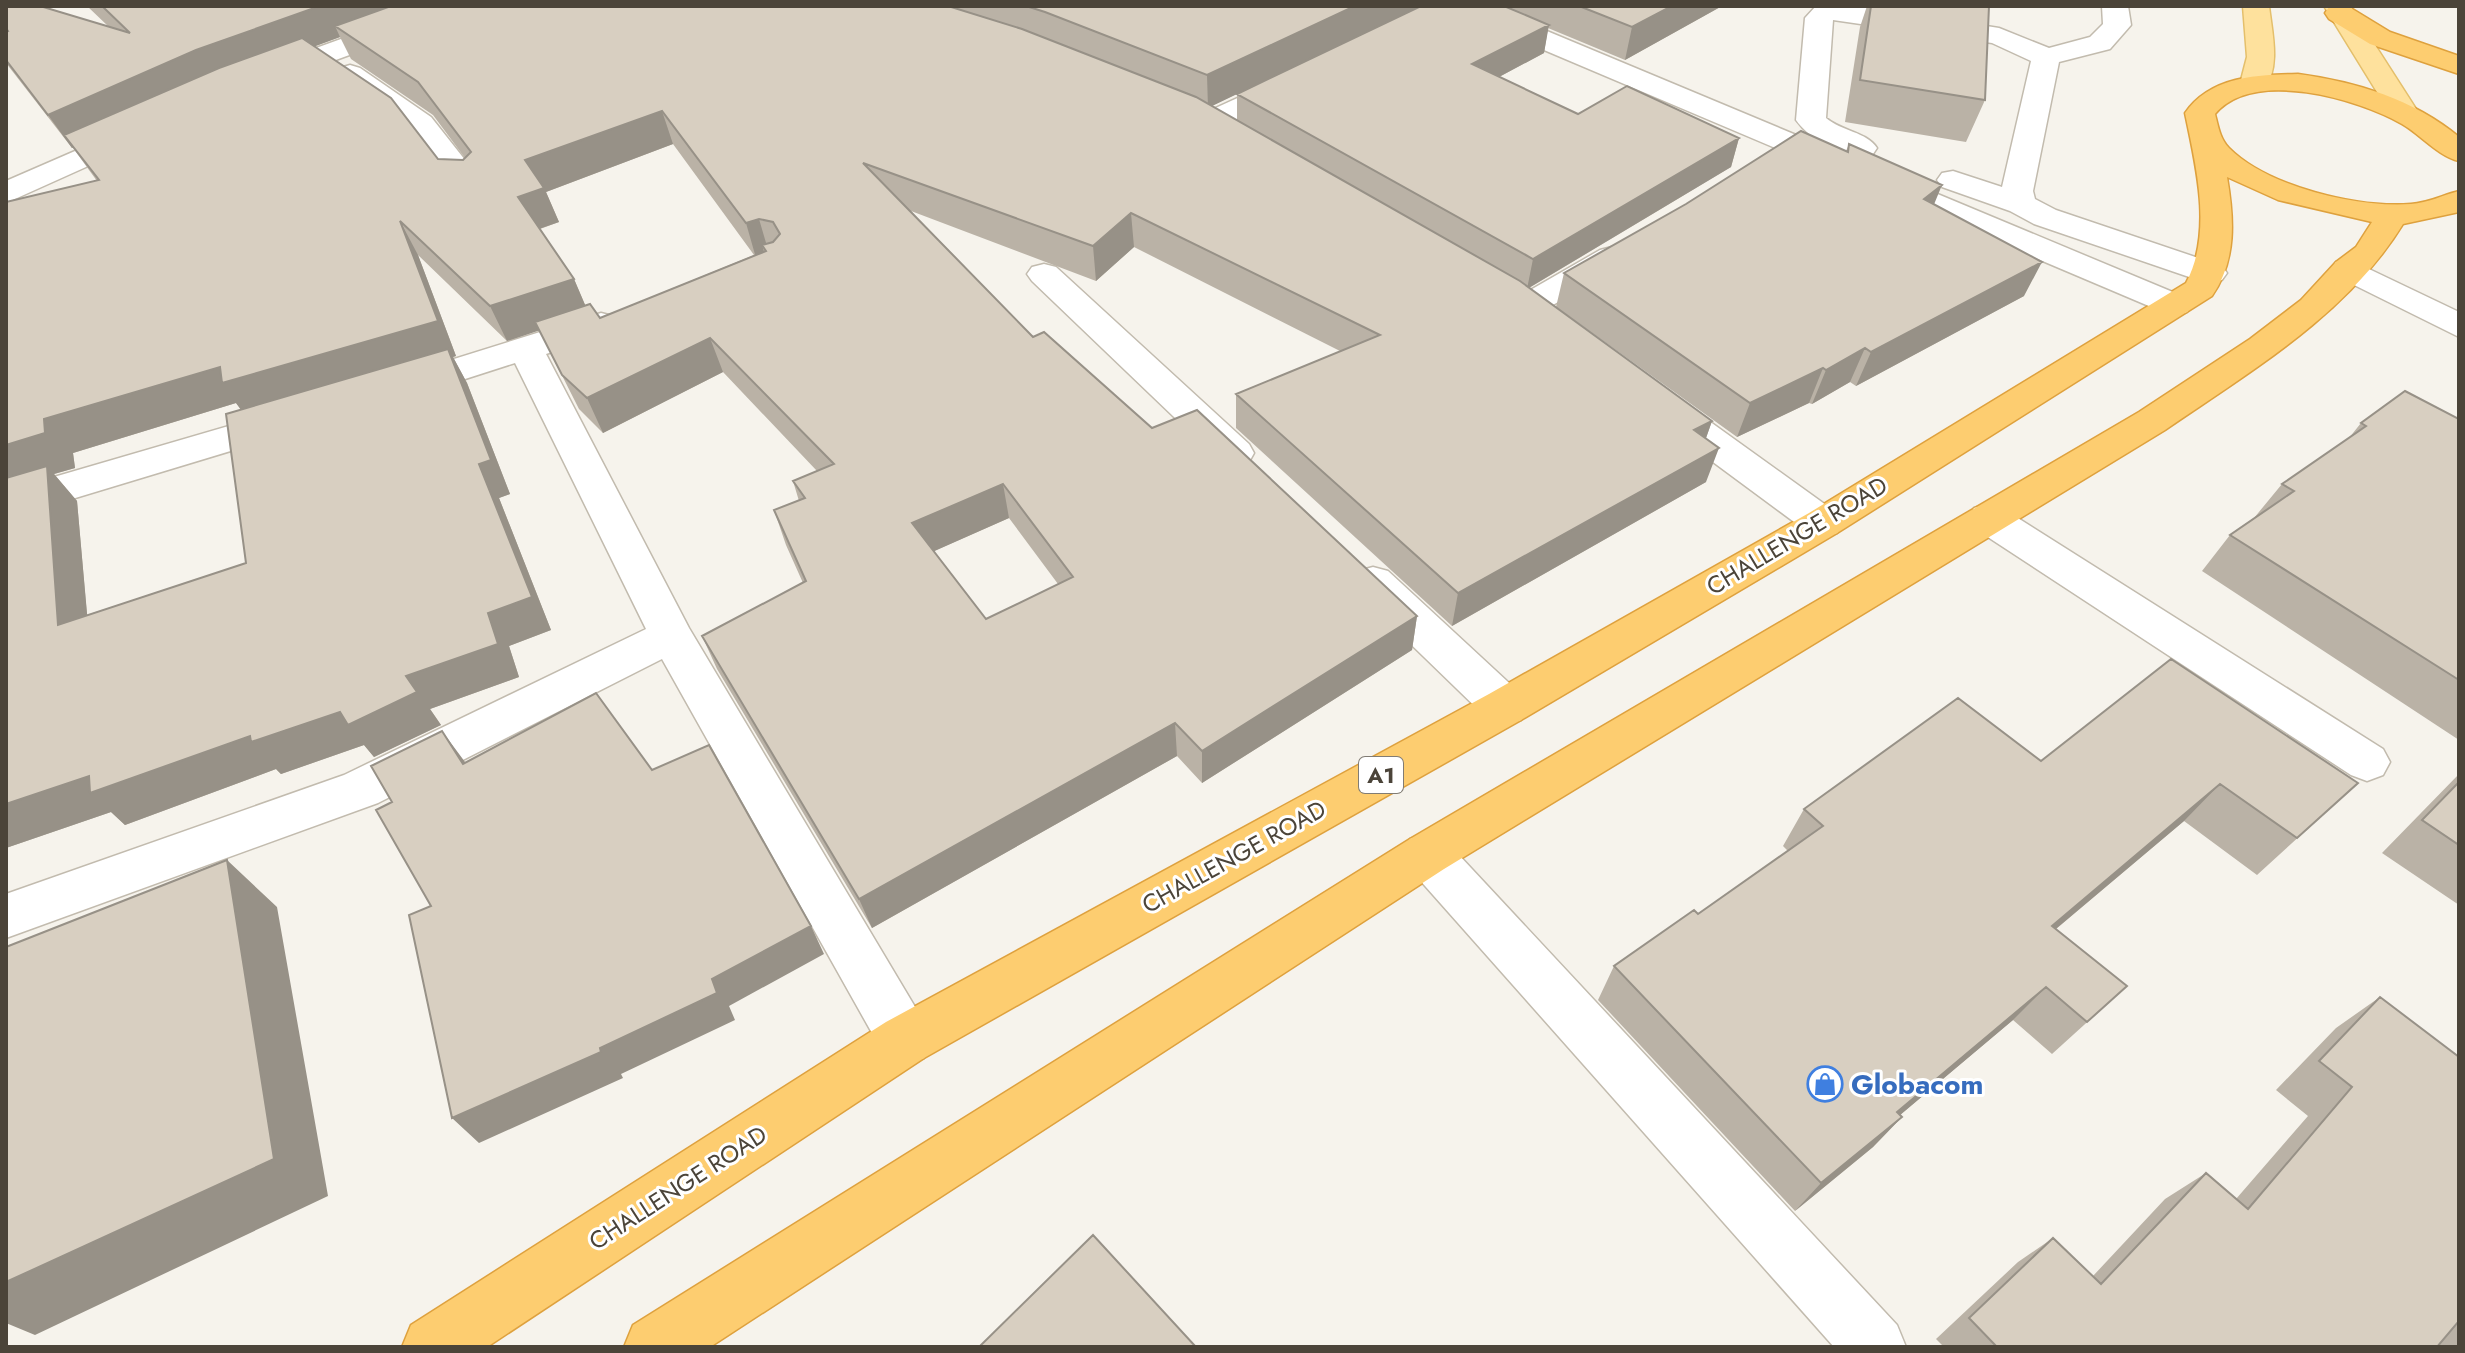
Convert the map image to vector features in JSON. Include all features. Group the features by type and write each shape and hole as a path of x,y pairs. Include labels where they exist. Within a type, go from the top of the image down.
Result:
{"highway":[{"path":"2338,10 2380,38 2459,65"},
{"path":"2210,273 2218,232 2200,113 2218,94 2254,84 2311,86 2374,100 2447,124 2459,152"},
{"path":"2206,139 2222,157 2247,174 2279,190 2316,202 2393,214 2420,213 2459,201"},
{"path":"655,1347 1427,854 2152,421 2263,347 2313,307 2348,269 2368,254 2393,214"},
{"name":"CHALLENGE ROAD","path":"433,1347 905,1040 1505,707 1823,523 2200,289 2210,273"}],"main road":[{"path":"2254,84 2261,57 2256,6"},
{"path":"2338,10 2403,112"}],"street":[{"path":"240,86 457,6"},
{"path":"1999,36 2000,6"},
{"path":"2115,6 2117,25 2100,43 2046,57 1999,36 1898,12 1827,9 1819,18 1811,120 1843,142 2021,204 2045,217 2210,273"},
{"path":"1449,8 1778,154 1959,212 2175,305"},
{"path":"322,55 420,123 468,184"},
{"path":"2021,204 2017,191 2046,57"},
{"path":"1208,123 1308,74"},
{"path":"6,193 158,123"},
{"path":"1527,307 1636,244"},
{"path":"2348,269 2459,326"},
{"path":"1044,274 1263,480"},
{"path":"373,396 626,316"},
{"path":"526,350 671,636 905,1040"},
{"path":"1630,382 1823,523"},
{"path":"6,505 327,409"},
{"path":"1988,518 2367,762"},
{"path":"1344,555 1505,707"},
{"path":"6,916 361,789 671,636"},
{"path":"1427,854 1875,1347"}],"building":[{"path":"6,6 40,6 130,33 102,6 320,6 196,50 48,115 6,60"},
{"path":"391,6 948,6 1022,29 1196,97 1520,281 1712,421 1694,430 1719,448 1458,593 1236,394 1380,335 1131,213 1093,246 863,163 1033,337 1044,332 1152,428 1197,410 1417,616 1202,751 1175,723 859,899 702,636 806,581 774,510 805,498 793,481 834,464 710,338 587,398 562,375 535,322 590,304 600,318 766,251 762,245 773,242 780,234 773,222 759,219 746,223 662,111 525,160 544,188 518,197 574,279 490,306 400,221 438,321 222,383 220,367 44,419 45,433 6,445 6,202 99,180 64,135 219,68 302,38 391,98 438,159 463,160 471,152 418,82 335,26","holes":["1003,484 1073,577 986,619 912,523"]},
{"path":"1026,6 1355,6 1207,75"},
{"path":"1421,6 1504,6 1549,25 1472,64 1578,114 1627,86 1739,138 1533,259 1237,94"},
{"path":"1579,6 1672,6 1632,27"},
{"path":"1871,6 1989,6 1985,100 1860,80"},
{"path":"1801,131 1848,152 1849,144 1942,185 1924,199 2042,262 1871,352 1865,348 1826,370 1823,368 1750,403 1564,273 1686,204"},
{"path":"448,349 491,460 479,464 532,597 488,613 498,644 406,676 417,692 348,725 340,712 251,742 250,736 90,793 89,776 6,804 6,478 47,466 58,625 246,563 226,414"},
{"path":"2405,391 2459,419 2459,680 2230,535 2294,491 2282,484 2366,426 2361,423"},
{"path":"2171,659 2358,783 2297,838 2220,784 2052,926 2127,986 2087,1022 2046,987 1897,1112 1902,1117 1821,1183 1614,966 1694,910 1698,914 1823,826 1804,809 1958,698 2041,761"},
{"path":"596,693 652,770 709,745 811,926 712,979 717,993 600,1048 601,1052 452,1118 409,915 431,906 376,810 392,802 371,766 442,731 463,764"},
{"path":"2459,782 2459,845 2422,820"},
{"path":"227,860 274,1159 6,1282 6,947"},
{"path":"2380,997 2459,1057 2459,1321 2437,1347 1997,1347 1969,1318 2053,1238 2101,1284 2206,1173 2248,1209 2352,1087 2319,1061"},
{"path":"1093,1235 1196,1347 979,1347"}],"place":[{"name":"Globacom","path":"1825,1084"}]}
